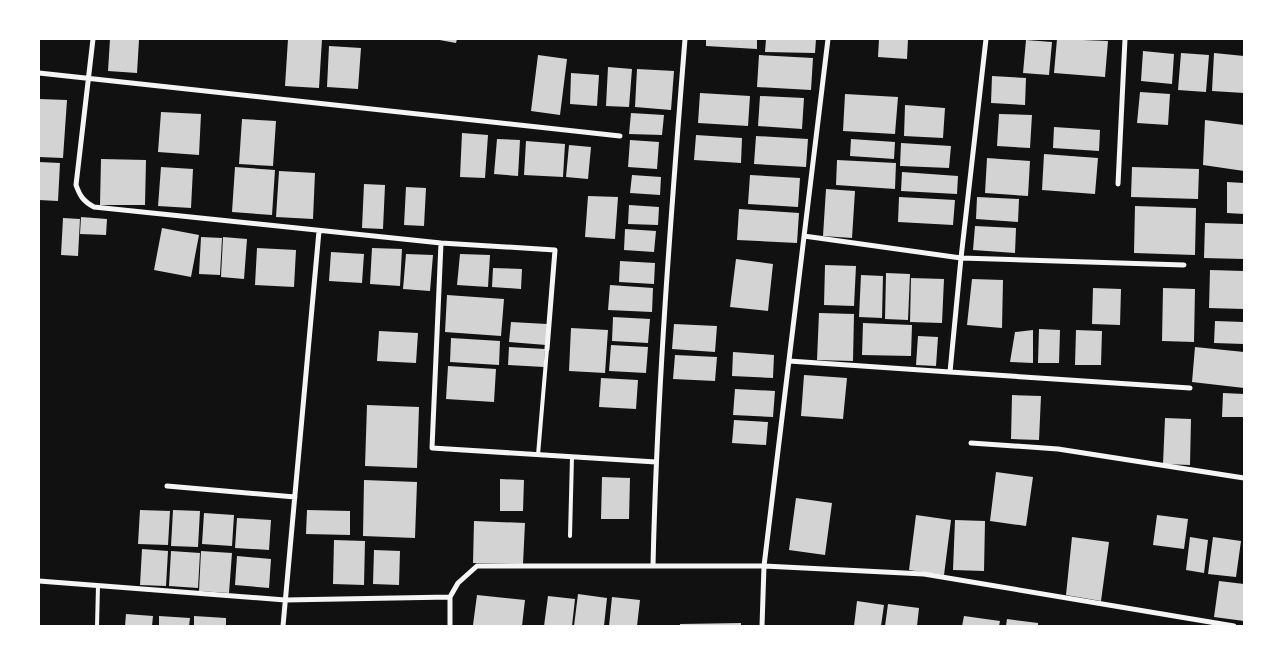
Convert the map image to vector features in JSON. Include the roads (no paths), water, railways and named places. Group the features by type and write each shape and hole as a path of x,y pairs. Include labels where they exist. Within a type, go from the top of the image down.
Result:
{"street":[{"path":"93,39 76,185 81,198 94,207 441,243 555,250 547,349"},
{"path":"653,566 656,462 668,260 685,39"},
{"path":"762,626 764,566 828,39"},
{"path":"950,372 960,258 986,39"},
{"path":"1118,184 1125,39"},
{"path":"39,73 620,136"},
{"path":"283,626 319,231"},
{"path":"804,236 960,258 1184,265"},
{"path":"441,243 432,448 656,462"},
{"path":"789,361 1190,388"},
{"path":"971,443 1058,449 1244,478"},
{"path":"167,486 295,497"},
{"path":"450,626 450,597 458,583 477,566 764,566 924,574 1234,626"},
{"path":"39,581 285,600 450,597"}],"lane":[{"path":"538,455 547,349"},
{"path":"570,536 572,457"},
{"path":"97,626 98,586"}]}
